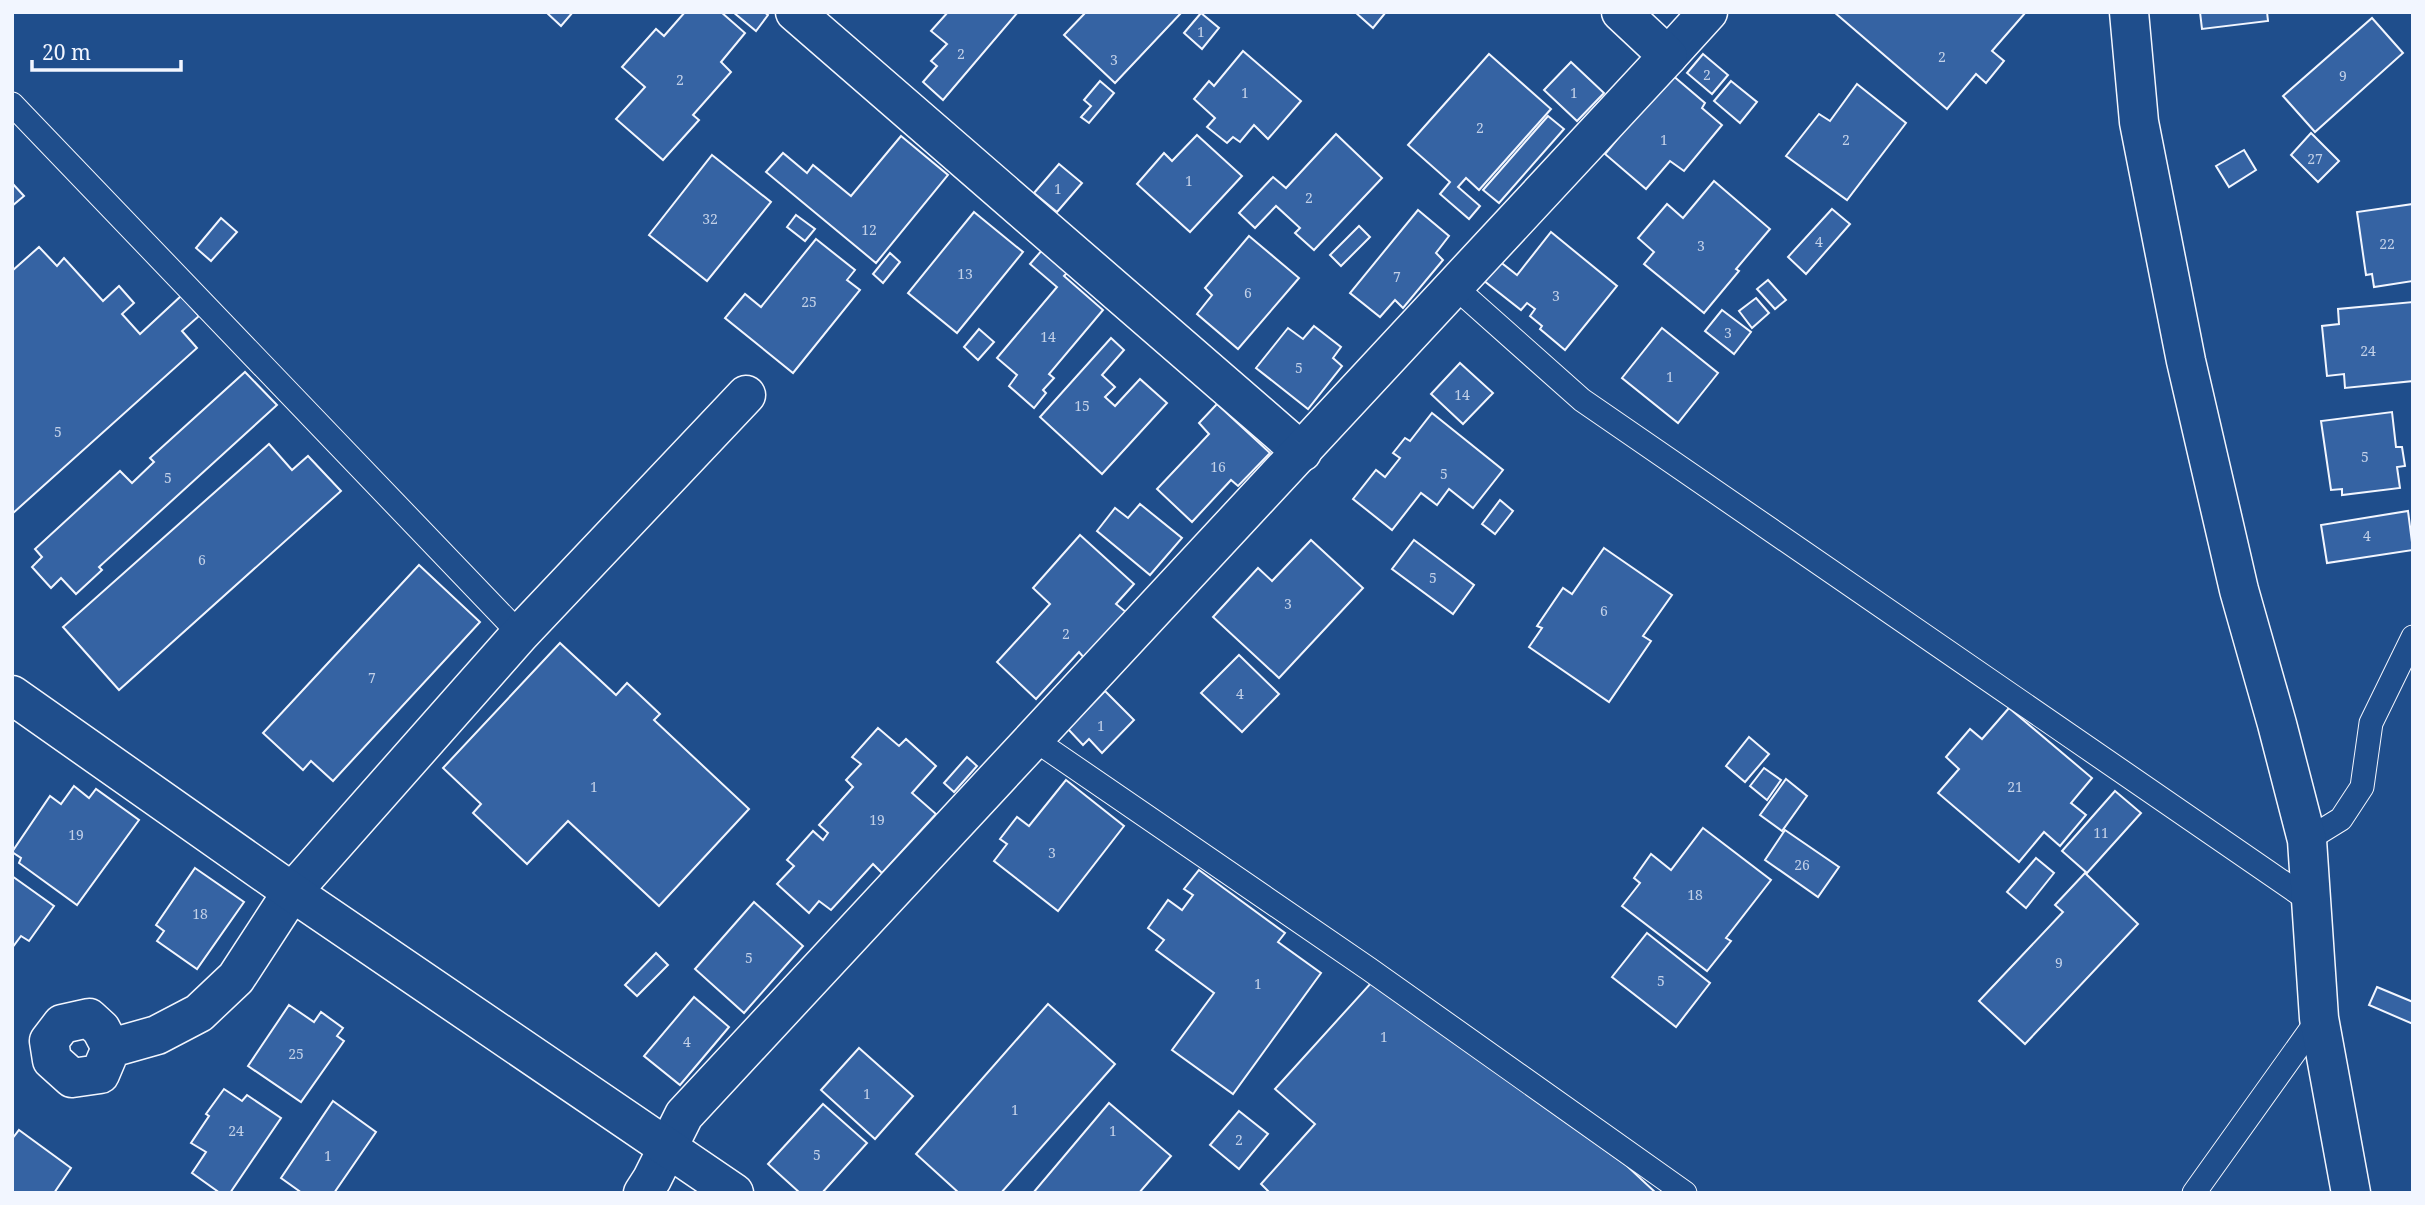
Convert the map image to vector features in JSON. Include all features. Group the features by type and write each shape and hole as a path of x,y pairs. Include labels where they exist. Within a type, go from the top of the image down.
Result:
{"street":[{"path":"795,12 1302,452"},
{"path":"1621,12 1668,56"},
{"path":"643,1193 684,1115 1708,12"},
{"path":"2129,12 2139,122 2186,361 2239,590 2307,840 2319,1018 2351,1193"},
{"path":"111,1048 157,1035 199,1013 236,978 292,892 520,634 746,395"},
{"path":"12,695 292,892 734,1193"}],"lane":[{"path":"12,104 520,634"},
{"path":"1455,287 1582,400 2310,901"},
{"path":"2307,840 2341,819 2362,787 2371,723 2413,637"},
{"path":"1035,740 1381,977 1685,1193"},
{"path":"2194,1193 2319,1018"}],"building":[{"path":"546,12 573,12 561,26"},
{"path":"685,12 721,12 745,33 721,62 731,72 693,115 699,120 663,160 616,119 645,87 622,67 656,29 664,36"},
{"path":"733,12 764,12 768,15 756,31"},
{"path":"948,12 1018,12 943,100 923,82 937,66 931,61 947,44 931,31"},
{"path":"1086,12 1182,12 1115,83 1064,35"},
{"path":"1355,12 1386,12 1373,28"},
{"path":"1834,12 2026,12 1992,51 2004,61 1986,83 1976,74 1947,109"},
{"path":"2200,12 2267,12 2268,21 2202,29"},
{"path":"1201,13 1219,28 1202,49 1184,33"},
{"path":"2372,18 2403,53 2315,132 2283,96"},
{"path":"1243,51 1301,101 1268,139 1254,125 1240,142 1233,137 1227,143 1207,127 1215,118 1194,99 1209,81 1214,86"},
{"path":"1489,54 1551,109 1479,190 1466,178 1458,187 1480,206 1469,219 1440,194 1450,182 1408,145"},
{"path":"1703,54 1728,75 1712,94 1687,73"},
{"path":"1571,62 1604,93 1577,121 1544,90"},
{"path":"1671,74 1705,103 1702,108 1722,125 1684,171 1670,161 1646,189 1605,154"},
{"path":"1100,81 1114,93 1089,123 1081,117 1091,106 1084,100"},
{"path":"1731,81 1757,102 1740,123 1714,101"},
{"path":"1857,84 1906,123 1847,200 1786,156 1819,114 1830,121"},
{"path":"1548,116 1564,129 1499,203 1483,190"},
{"path":"2311,133 2339,161 2318,182 2291,155"},
{"path":"1336,134 1382,178 1314,250 1295,233 1300,228 1276,206 1255,228 1239,213 1273,177 1286,188"},
{"path":"1197,135 1242,176 1190,232 1137,184 1164,153 1172,161"},
{"path":"901,136 948,175 876,263 766,172 783,153 807,173 813,165 851,196"},
{"path":"2244,150 2256,170 2229,187 2216,166"},
{"path":"712,155 771,202 707,281 649,235"},
{"path":"1059,164 1082,183 1057,212 1034,193"},
{"path":"1714,181 1770,229 1704,313 1644,264 1654,252 1638,238 1667,204 1683,218"},
{"path":"12,183 24,196 12,206"},
{"path":"2413,204 2413,281 2374,287 2372,274 2366,275 2357,212"},
{"path":"1832,209 1850,224 1806,274 1788,257"},
{"path":"1418,210 1449,236 1436,253 1443,260 1403,308 1395,300 1380,317 1350,293"},
{"path":"974,212 1023,252 957,333 908,293"},
{"path":"796,215 815,229 805,241 787,227"},
{"path":"221,218 237,232 211,261 196,248"},
{"path":"1359,226 1370,237 1341,266 1330,255"},
{"path":"1551,232 1617,286 1565,350 1540,329 1542,326 1530,316 1535,309 1527,303 1521,310 1483,280 1499,261 1517,275"},
{"path":"1249,236 1299,278 1238,349 1197,314 1212,295 1205,288"},
{"path":"816,239 855,270 847,280 860,290 793,373 725,318 745,294 761,307"},
{"path":"39,247 57,266 64,258 103,301 119,286 134,303 122,314 140,334 181,296 199,316 182,331 197,348 12,514 12,271"},
{"path":"1043,249 1069,271 1064,276 1103,310 1049,374 1054,378 1043,390 1046,393 1034,408 1009,386 1017,375 997,358 1057,287 1030,264"},
{"path":"890,253 900,262 883,283 873,274"},
{"path":"1768,280 1786,300 1775,309 1757,289"},
{"path":"1756,298 1769,313 1752,328 1739,311"},
{"path":"2413,302 2413,381 2345,388 2344,374 2327,376 2322,326 2339,324 2338,309"},
{"path":"1722,310 1751,332 1734,354 1705,331"},
{"path":"1314,326 1341,347 1333,358 1342,366 1308,409 1256,368 1288,328 1303,339"},
{"path":"1662,328 1718,373 1678,423 1622,378"},
{"path":"979,329 994,342 978,360 964,347"},
{"path":"1111,338 1124,350 1102,375 1115,387 1105,397 1115,406 1140,379 1167,403 1102,474 1040,417"},
{"path":"1460,363 1493,393 1463,424 1431,394"},
{"path":"245,372 277,405 99,567 102,570 76,594 61,578 51,588 32,567 42,557 35,549 120,471 132,483 154,462 150,458"},
{"path":"1217,404 1270,453 1238,486 1231,480 1192,522 1157,489 1209,434 1199,423"},
{"path":"2392,412 2396,447 2402,447 2405,466 2397,467 2400,488 2342,495 2342,489 2331,490 2321,421"},
{"path":"1432,413 1503,470 1473,508 1449,489 1437,505 1421,493 1392,530 1353,499 1376,470 1385,477 1400,458 1393,453 1405,438 1410,441"},
{"path":"269,444 292,470 308,456 341,491 119,690 63,627"},
{"path":"1500,500 1513,511 1495,534 1482,524"},
{"path":"1140,504 1182,538 1150,575 1097,531 1115,508 1128,518"},
{"path":"2408,511 2413,550 2327,563 2321,525"},
{"path":"1080,535 1134,584 1116,604 1127,613 1085,659 1079,652 1036,699 997,662 1050,604 1033,588"},
{"path":"1311,540 1363,588 1279,678 1213,617 1258,568 1272,581"},
{"path":"1414,540 1474,585 1453,614 1392,569"},
{"path":"1604,548 1672,595 1643,636 1651,641 1609,702 1529,647 1542,628 1537,626 1563,588 1572,594"},
{"path":"419,565 480,622 333,781 311,761 303,770 263,733"},
{"path":"560,643 616,695 627,683 660,714 654,720 749,809 659,906 568,821 527,864 473,813 481,804 443,768"},
{"path":"1239,655 1279,694 1242,732 1201,693"},
{"path":"1105,691 1134,720 1102,753 1089,739 1083,745 1068,729"},
{"path":"2009,708 2092,778 2071,803 2086,815 2060,846 2044,832 2019,862 1938,793 1959,769 1946,757 1970,729 1982,739"},
{"path":"878,728 899,746 906,739 936,766 912,793 936,814 882,873 873,864 831,910 819,901 809,913 777,884 794,866 787,860 813,831 823,840 828,833 819,825 853,787 846,780 861,764 852,757"},
{"path":"1749,737 1769,754 1745,782 1726,766"},
{"path":"967,757 977,766 954,792 944,783"},
{"path":"1764,768 1781,780 1767,800 1750,786"},
{"path":"1786,779 1807,796 1782,831 1760,815"},
{"path":"1066,780 1124,826 1058,911 994,861 1007,844 1000,839 1017,817 1029,826"},
{"path":"74,786 89,798 96,789 139,820 77,905 19,863 21,858 12,852 50,796 61,804"},
{"path":"2115,791 2141,813 2087,873 2062,851"},
{"path":"1703,828 1771,880 1726,938 1731,941 1707,971 1622,906 1640,883 1634,878 1651,854 1671,870"},
{"path":"1785,830 1839,867 1818,897 1765,860"},
{"path":"2036,858 2054,873 2026,908 2007,892"},
{"path":"195,868 244,902 197,969 157,941 164,931 156,925"},
{"path":"1199,870 1285,933 1278,942 1321,973 1233,1094 1172,1050 1214,993 1156,950 1164,940 1148,928 1168,900 1182,910 1193,895 1184,889"},
{"path":"2085,873 2138,924 2025,1044 1979,1001 2063,912 2055,905"},
{"path":"12,876 54,906 29,941 21,936 12,948"},
{"path":"754,902 803,946 744,1013 695,969"},
{"path":"1647,933 1710,983 1676,1027 1612,977"},
{"path":"656,953 668,965 637,996 625,985"},
{"path":"1371,983 1626,1165 1656,1193 1270,1193 1261,1184 1315,1124 1275,1089"},
{"path":"2377,987 2413,1002 2413,1024 2369,1005"},
{"path":"694,997 729,1027 680,1085 644,1056"},
{"path":"1048,1004 1115,1064 1001,1193 959,1193 916,1154"},
{"path":"289,1005 314,1022 321,1012 343,1028 337,1036 344,1041 301,1102 248,1066"},
{"path":"859,1048 913,1096 875,1139 821,1090"},
{"path":"224,1089 242,1101 247,1095 281,1118 230,1193 220,1193 192,1173 206,1152 191,1143 209,1116 206,1114"},
{"path":"333,1101 376,1132 334,1193 302,1193 281,1178"},
{"path":"1109,1103 1171,1156 1139,1193 1033,1193"},
{"path":"823,1104 867,1143 822,1193 800,1193 768,1164"},
{"path":"1239,1111 1268,1134 1239,1169 1210,1145"},
{"path":"19,1130 71,1168 54,1193 12,1193 12,1139"}]}
